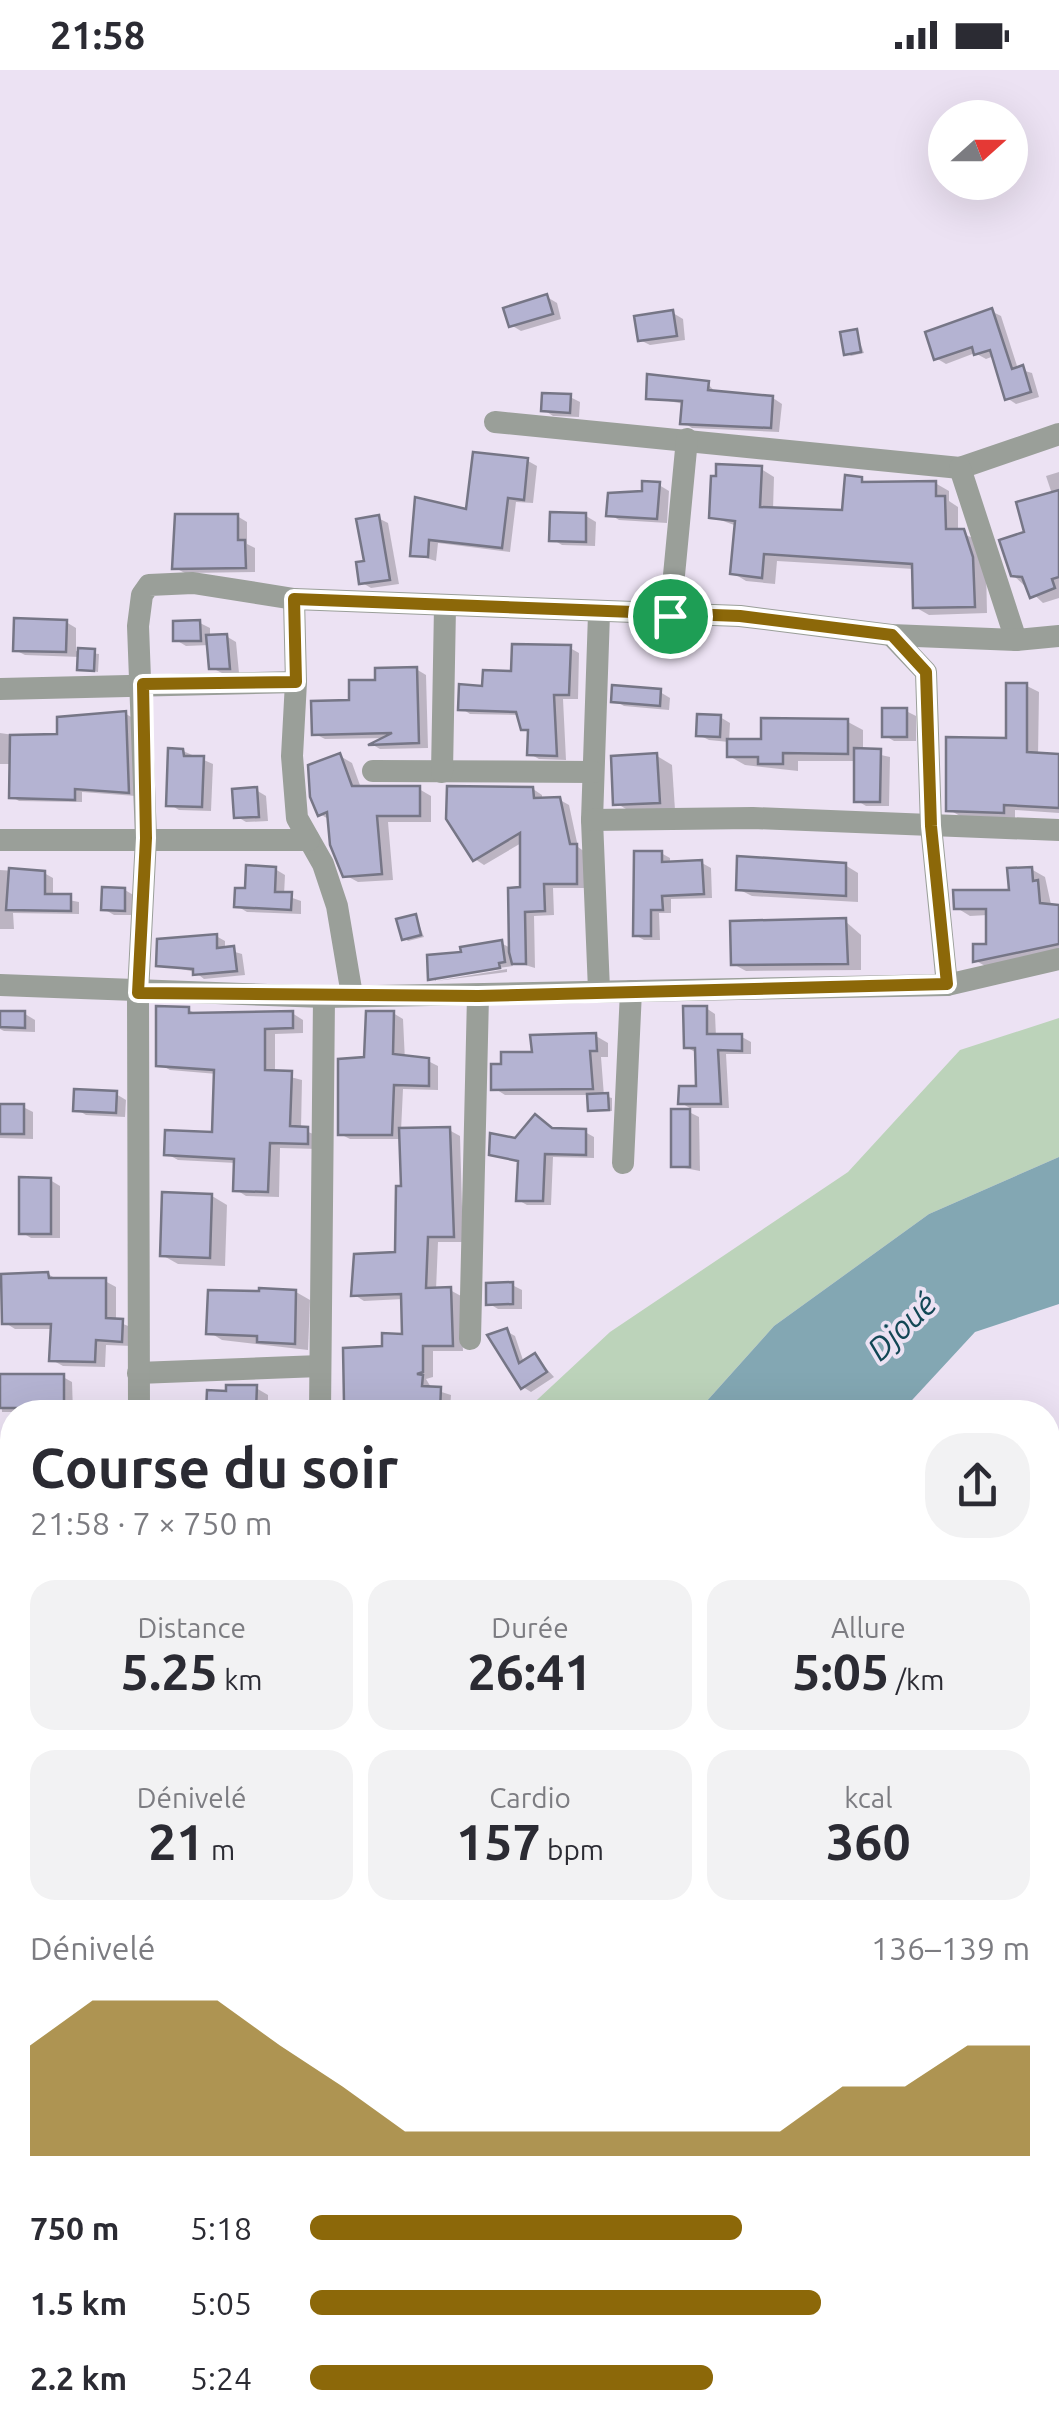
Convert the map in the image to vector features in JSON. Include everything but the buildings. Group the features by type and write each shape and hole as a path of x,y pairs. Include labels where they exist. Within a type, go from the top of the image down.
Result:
{"street":[{"path":"495,422 960,468 1059,434"},
{"path":"670,616 688,439"},
{"path":"960,468 1016,640"},
{"path":"139,1400 138,993 146,838 138,606 150,585 193,583 294,599 445,607 740,616 892,635 1016,640 1059,636"},
{"path":"294,599 297,818 323,864 336,906 352,994"},
{"path":"442,772 445,607"},
{"path":"598,614 592,820 599,990"},
{"path":"892,635 926,672 931,826 947,984"},
{"path":"926,672 956,636"},
{"path":"0,689 296,682"},
{"path":"373,771 592,772"},
{"path":"592,820 753,818 1059,830"},
{"path":"0,840 309,840"},
{"path":"0,986 324,997 478,996 947,984 1059,959"},
{"path":"623,1163 631,991"},
{"path":"470,1339 478,996"},
{"path":"320,1400 324,997"},
{"path":"138,1373 320,1366"}],"green space":[{"path":"1059,1018 1059,1157 929,1214 774,1326 708,1400 537,1400 610,1332 848,1172 960,1050"}],"water":[{"name":"Djoué","path":"1059,1157 1059,1304 975,1332 912,1400 708,1400 774,1326 929,1214"}],"route":[{"path":"294,599 670,616 740,616 892,635 926,672 931,826 947,984 478,996 138,993 146,838 143,684 296,682 294,599"}]}
